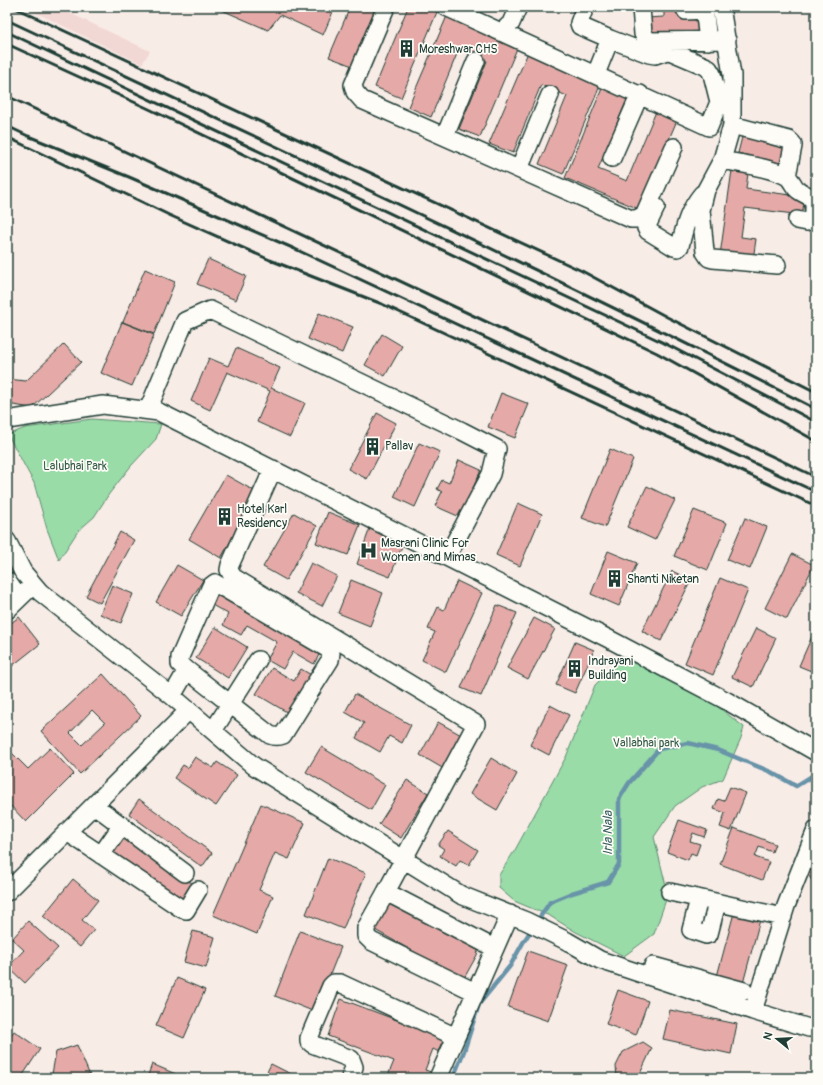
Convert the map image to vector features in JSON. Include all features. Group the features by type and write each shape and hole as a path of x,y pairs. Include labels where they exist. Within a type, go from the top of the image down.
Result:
{"street":[{"path":"386,7 353,85 355,92 362,100 636,219 644,214 674,147"},
{"path":"446,7 505,30 709,127 719,102 712,74 705,66 667,51 649,54 580,26 579,23 585,7"},
{"path":"505,7 510,12 505,30"},
{"path":"505,30 511,24 518,7"},
{"path":"684,7 686,11 710,8"},
{"path":"645,8 643,34 649,41 727,40"},
{"path":"657,205 646,228 648,231 678,248 680,246 686,220 691,209 706,190 722,160 732,125 732,75 727,40 710,8"},
{"path":"708,41 710,8"},
{"path":"596,74 610,39"},
{"path":"445,136 476,61"},
{"path":"612,158 640,94"},
{"path":"520,169 550,95"},
{"path":"732,125 789,140 793,146 787,176"},
{"path":"722,160 759,166 787,176 797,190 813,199 815,203 812,218 807,222 797,220"},
{"path":"706,190 701,210 705,252 709,258 716,260 777,265"},
{"path":"148,410 185,321 210,310 462,431 497,450 491,474 447,557"},
{"path":"7,420 103,405 159,412 644,657 727,701 816,752"},
{"path":"244,592 229,570 273,469"},
{"path":"10,558 40,592 172,696 254,766 461,895 526,921 600,960 661,973 732,993 754,1011 809,1028"},
{"path":"7,581 19,598"},
{"path":"289,618 328,649 331,656 283,734 277,736 270,735 180,664 180,657 211,586 215,583 244,592 476,724 365,932 368,939 475,992"},
{"path":"7,610 33,585"},
{"path":"213,731 258,660"},
{"path":"172,696 187,670"},
{"path":"7,892 189,710"},
{"path":"94,805 185,873"},
{"path":"101,855 122,825"},
{"path":"754,1011 783,917 816,830"},
{"path":"67,832 182,909 186,910 198,890"},
{"path":"386,892 494,948"},
{"path":"670,892 783,917"},
{"path":"699,899 691,930 706,935 709,932 717,903"},
{"path":"438,1078 510,914"},
{"path":"350,1078 354,1067 354,1063 351,1059 312,1044 309,1041 331,986 334,983 340,984 456,1037"}],"shaded area":[{"path":"24,7 57,7 150,51 142,64"}],"green space":[{"name":"Lalubhai Park","path":"92,419 161,424 156,439 131,466 109,494 94,517 78,531 59,560 47,529 34,483 8,435 25,428"},
{"name":"Vallabhai park","path":"622,659 655,670 704,696 744,727 741,738 723,779 702,787 675,806 654,837 668,894 654,934 624,956 576,932 550,916 514,901 499,888 499,875 515,850 566,757 595,685"}],"building":[{"path":"215,7 335,7 323,35 280,15 268,30"},
{"path":"350,7 380,7 355,67 329,57"},
{"name":"Moreshwar CHS","path":"408,7 425,7 437,12 401,98 375,87"},
{"path":"664,7 681,7 699,14 700,31 647,34 646,18 664,17"},
{"path":"447,16 518,46 480,137 459,129 487,61 459,49 431,117 408,107"},
{"path":"529,50 602,81 563,174 539,164 567,96 541,85 513,153 489,144"},
{"path":"603,86 628,97 598,169 627,181 657,109 678,118 639,209 565,178"},
{"path":"743,133 787,145 782,165 738,153"},
{"path":"732,170 748,173 746,189 805,197 802,215 745,208 741,237 756,239 753,260 720,255"},
{"path":"208,259 246,276 236,300 197,284"},
{"path":"145,269 175,282 154,334 123,322"},
{"path":"319,313 353,327 342,353 308,339"},
{"path":"122,322 154,335 132,386 101,373"},
{"path":"382,334 402,346 385,376 365,365"},
{"path":"64,344 81,362 32,408 7,404 7,379 26,381"},
{"path":"236,348 280,368 271,388 305,403 290,437 257,422 270,391 227,372 210,410 191,401 209,358 228,366"},
{"path":"501,393 529,404 515,438 488,427"},
{"name":"Pallav","path":"377,413 396,423 367,479 348,469"},
{"path":"419,443 440,452 415,507 394,497"},
{"path":"610,449 633,459 605,527 582,518"},
{"path":"459,460 481,470 460,517 435,506 442,492 437,489 442,480 449,483"},
{"name":"Hotel Karl Residency","path":"226,475 258,493 221,558 189,539"},
{"path":"647,486 675,500 655,540 627,527"},
{"path":"518,503 542,514 520,566 496,555"},
{"path":"694,510 727,523 708,570 674,556"},
{"path":"328,512 360,525 348,555 316,543"},
{"path":"294,513 317,526 286,580 263,567"},
{"path":"745,518 767,527 750,569 727,560"},
{"path":"370,528 404,541 390,577 357,564"},
{"path":"120,532 134,540 100,603 86,596"},
{"name":"Shanti Niketan","path":"608,551 637,563 619,606 591,594"},
{"path":"792,554 814,565 787,619 765,608"},
{"path":"311,563 337,576 322,606 296,593"},
{"path":"177,565 203,580 181,616 156,602"},
{"path":"672,571 691,580 661,641 642,631"},
{"path":"720,578 748,590 713,675 685,663"},
{"path":"351,580 383,593 370,626 338,613"},
{"path":"457,581 482,593 446,672 422,660 435,632 428,629 438,607 444,610"},
{"path":"112,585 133,594 121,623 100,614"},
{"path":"219,592 321,651 314,664 293,652 283,669 267,660 277,642 247,625 241,635 223,625 228,614 212,605"},
{"path":"497,605 517,613 481,696 461,688"},
{"path":"19,617 40,644 7,670 7,642 12,638 7,632 7,626"},
{"path":"534,618 555,629 528,679 507,668"},
{"path":"215,627 247,647 228,678 196,658"},
{"path":"816,627 816,673 799,666"},
{"path":"756,628 776,638 753,687 732,677"},
{"name":"Indrayani Building","path":"575,642 594,650 575,693 556,685"},
{"path":"272,668 294,681 301,669 313,676 290,714 256,694"},
{"path":"103,674 141,716 80,774 41,731","holes":["92,710 105,723 82,745 70,733"]},
{"path":"355,694 411,725 402,743 389,736 380,752 356,738 364,723 345,712"},
{"path":"550,705 569,715 549,755 530,745"},
{"path":"438,722 463,736 444,769 420,755"},
{"path":"321,747 385,785 371,810 306,772"},
{"path":"50,748 74,774 26,822 7,802 7,755 10,751 28,769"},
{"path":"195,757 213,768 217,762 237,775 216,806 174,778 183,765 188,768"},
{"path":"491,758 517,774 497,810 470,794"},
{"path":"407,780 428,793 401,838 379,824"},
{"path":"730,787 746,793 731,831 720,827 725,813 714,809 718,799 724,801"},
{"path":"139,799 212,853 202,867 129,814"},
{"path":"261,804 305,823 289,859 275,853 259,890 273,896 257,934 213,915"},
{"path":"679,820 707,830 704,837 693,833 690,841 700,844 696,855 691,853 688,860 667,852"},
{"path":"734,828 775,844 772,852 759,847 755,857 769,862 762,880 720,864"},
{"path":"119,831 196,886 186,904 106,850"},
{"path":"448,831 478,850 469,865 460,860 456,866 440,856 444,849 438,845"},
{"path":"328,858 366,873 343,929 306,914"},
{"path":"816,860 816,886 804,869"},
{"path":"73,879 98,900 82,920 94,930 80,947 43,916"},
{"path":"392,899 479,947 477,955 463,980 375,930"},
{"path":"735,909 761,916 742,987 716,980"},
{"path":"28,921 58,948 25,983 8,967 24,950 12,939"},
{"path":"193,931 215,937 206,968 184,962"},
{"path":"300,931 341,947 315,1012 275,996"},
{"path":"528,951 568,965 548,1021 508,1007"},
{"path":"177,978 205,990 184,1038 156,1026"},
{"path":"618,990 648,1001 636,1035 606,1024"},
{"path":"341,999 444,1038 439,1052 433,1049 425,1070 431,1072 429,1078 387,1078 394,1061 328,1036"},
{"path":"670,1010 737,1024 731,1054 663,1039"},
{"path":"14,1031 40,1049 21,1078 7,1078 7,1041"},
{"path":"643,1042 652,1048 638,1078 617,1078 616,1066 623,1052"},
{"path":"77,1045 91,1078 50,1078 56,1052"},
{"path":"152,1064 185,1078 147,1078"},
{"path":"271,1064 295,1076 294,1078 264,1078"}],"waterway":[{"name":"Irla Nala","path":"453,1078 464,1051 479,1004 510,966 524,941 550,902 572,893 608,882 619,864 619,799 629,783 659,749 688,743 718,750 771,772 796,786 816,772"}],"railway":[{"path":"13,7 582,271 667,317 816,392"},
{"path":"7,20 312,163 514,260 716,358 816,409"},
{"path":"7,32 664,343 816,422"},
{"path":"7,44 147,108 657,353 816,441"},
{"path":"7,96 816,477"},
{"path":"7,126 295,249 816,492"},
{"path":"7,137 169,215 270,260 382,304 816,506"}],"place":[{"name":"Moreshwar CHS","path":"406,49"},
{"name":"Pallav","path":"372,446"},
{"name":"Hotel Karl Residency","path":"224,516"},
{"name":"Masrani Clinic For Women and Mimas","path":"368,550"},
{"name":"Shanti Niketan","path":"614,579"},
{"name":"Indrayani Building","path":"575,668"}]}
